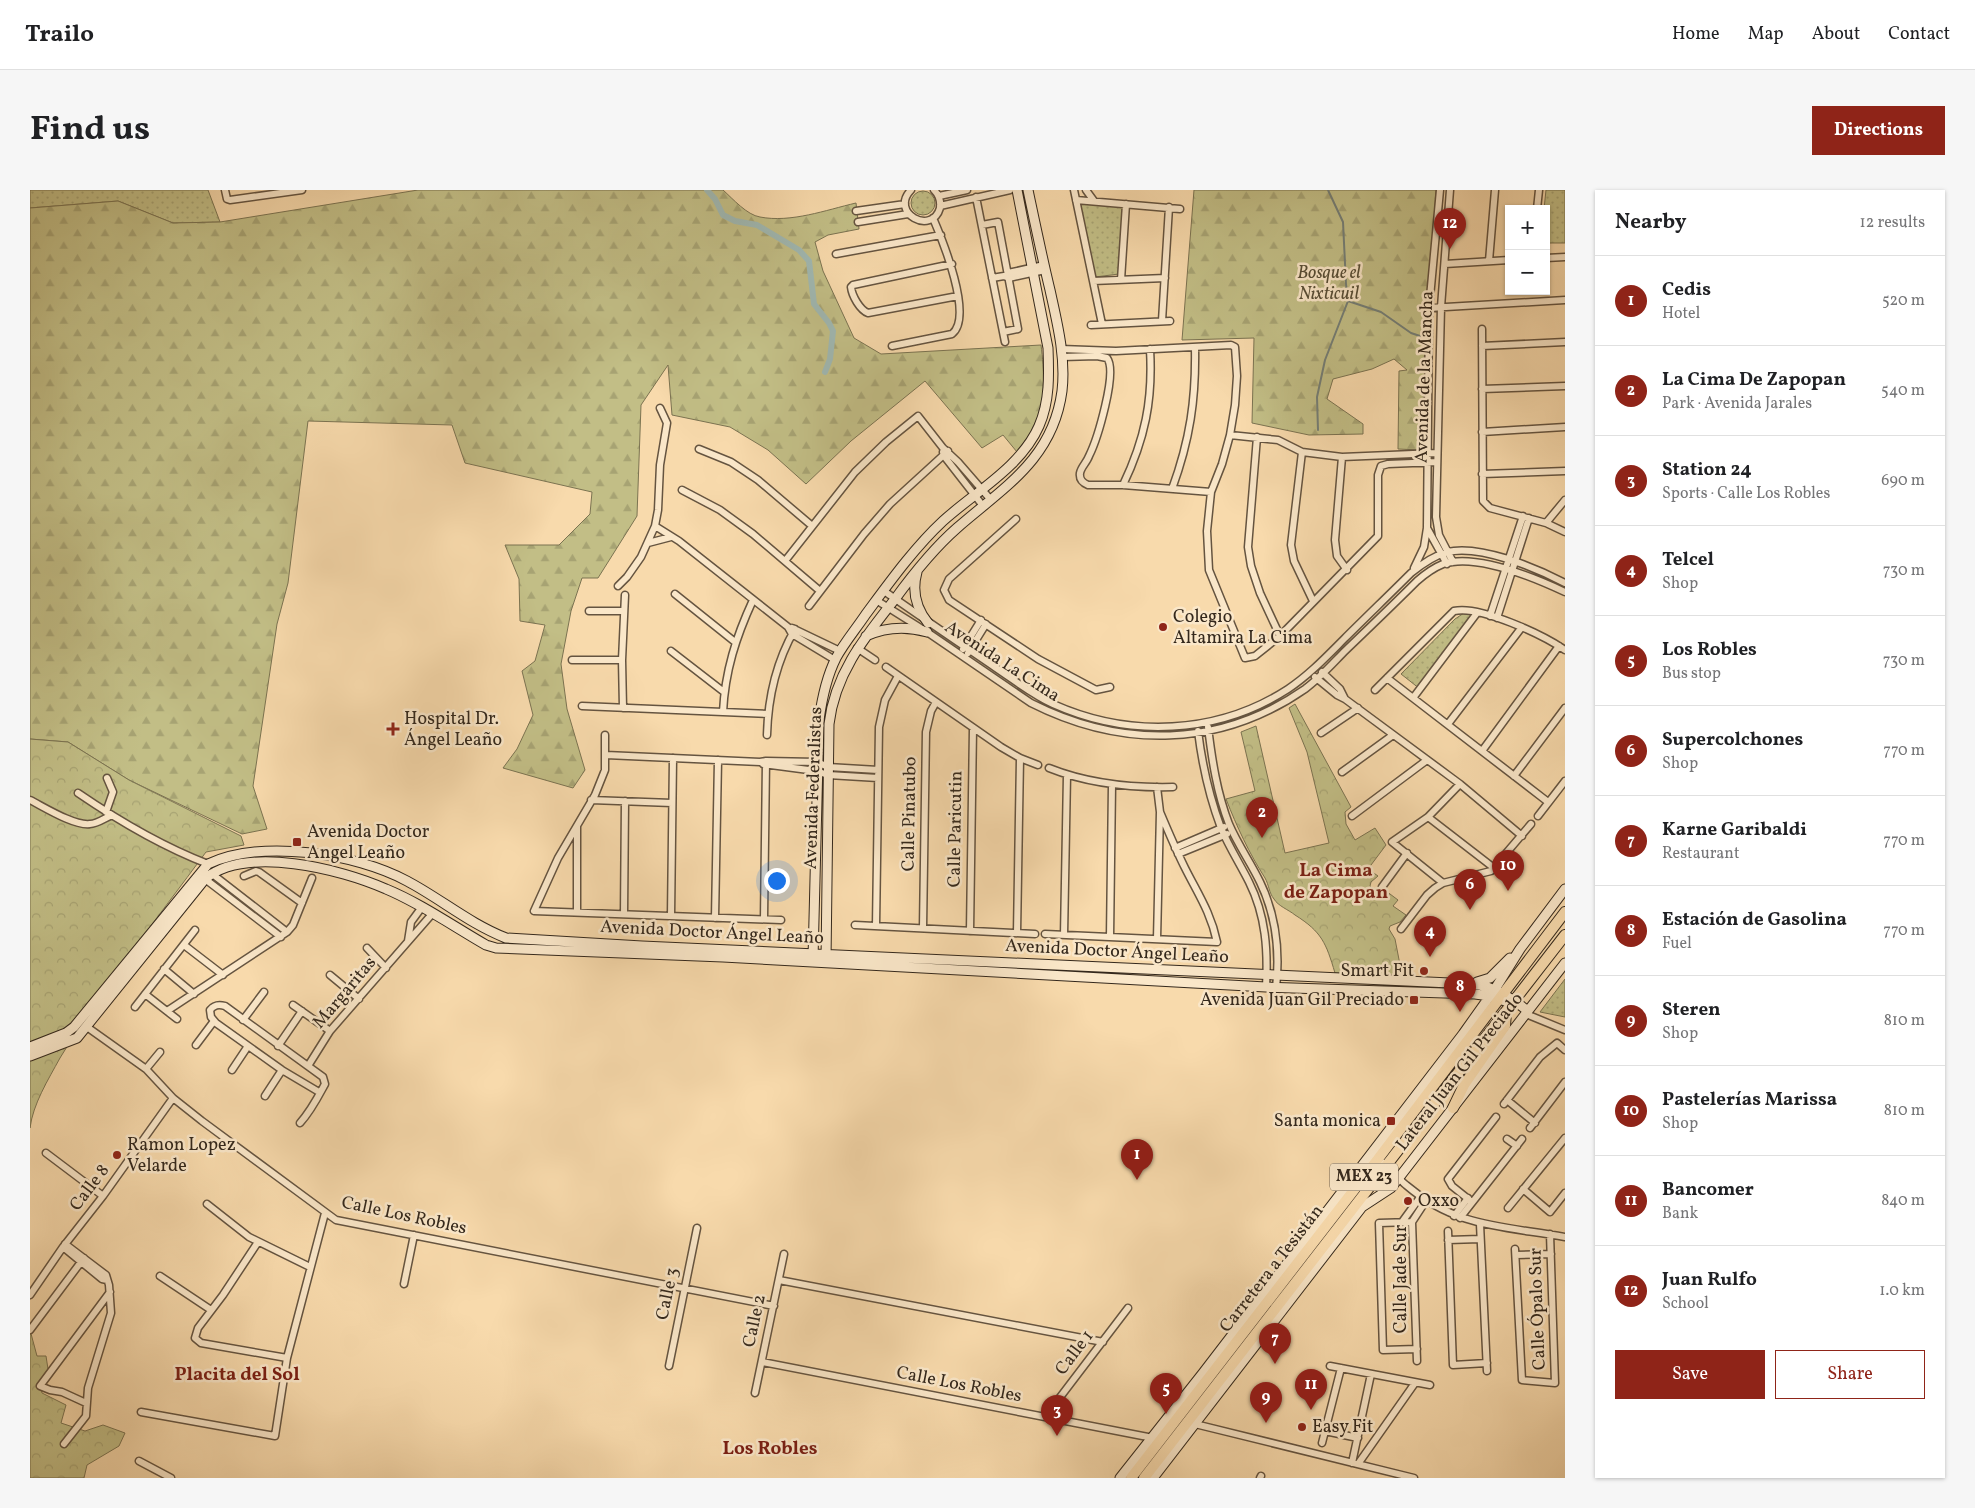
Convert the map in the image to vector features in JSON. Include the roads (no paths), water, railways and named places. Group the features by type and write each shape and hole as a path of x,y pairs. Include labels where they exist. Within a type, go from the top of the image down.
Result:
{"main road":[{"name":"Carretera a Tesistán","path":"1131,1478 1156,1439 1375,1156 1497,994 1565,912"},
{"name":"Carretera a Tesistán","path":"1144,1478 1175,1442 1279,1310 1387,1165 1565,935"},
{"path":"1453,1108 1464,1085 1505,1026 1511,1006"}],"street":[{"path":"225,190 227,199 230,200 260,193 302,190"},
{"path":"907,191 905,204 908,214 913,219 927,221 933,218 940,206 939,196 934,190"},
{"path":"939,196 966,190"},
{"path":"940,206 1010,190"},
{"name":"Avenida Federalistas","path":"813,958 816,766 822,699 835,660 876,600 923,542 942,522 1023,452 1039,426 1045,409 1049,372 1048,348 1017,190"},
{"name":"Avenida Federalistas","path":"826,959 829,724 833,702 843,673 857,648 919,567 937,547 1030,465 1051,429 1062,391 1061,353 1028,190"},
{"path":"1074,190 1102,324"},
{"path":"1086,190 1094,201"},
{"name":"Avenida de la Mancha","path":"1411,573 1420,557 1427,528 1429,308 1440,190"},
{"name":"Avenida de la Mancha","path":"1445,553 1437,525 1437,453 1441,307 1450,190"},
{"path":"1489,261 1495,190"},
{"path":"1537,205 1539,190"},
{"path":"976,197 1005,342"},
{"path":"1076,200 1180,209"},
{"path":"856,211 905,204"},
{"path":"1121,280 1126,204"},
{"path":"1162,321 1169,207"},
{"path":"858,222 908,214"},
{"path":"892,346 952,334 959,324 958,296 952,264 933,218"},
{"path":"982,225 998,222 1018,329 1003,332"},
{"path":"836,254 941,235"},
{"path":"1550,258 1565,257"},
{"path":"1444,264 1505,260"},
{"path":"952,264 853,285 851,291 862,310 868,313 958,296"},
{"path":"992,278 1045,268"},
{"path":"1093,281 1165,278"},
{"path":"1429,308 1565,300"},
{"path":"1091,325 1170,321"},
{"path":"1482,329 1482,474 1484,501 1490,508 1546,523 1565,532"},
{"path":"1482,346 1565,342"},
{"path":"1061,353 1078,349 1116,351 1231,345 1236,349 1235,406 1222,464 1211,492 1207,531 1209,570 1245,658 1255,656 1280,636 1313,601 1347,570 1378,536 1378,475 1381,466"},
{"path":"1172,489 1189,434 1195,386 1194,347"},
{"path":"1078,349 1078,356"},
{"path":"1123,485 1135,460 1144,433 1150,405 1152,377 1150,349"},
{"path":"1061,353 1107,358 1110,365 1105,406 1099,433 1089,458 1080,472 1081,480 1088,485 1123,485 1211,492"},
{"path":"1482,389 1565,386"},
{"path":"618,586 641,557 655,526 658,510 660,458 667,423 660,408"},
{"path":"784,561 855,472 886,442 918,416 983,506"},
{"path":"1482,432 1565,427"},
{"path":"1230,435 1285,442 1302,452 1342,457 1437,453"},
{"path":"1257,437 1248,547 1251,566 1260,593 1280,636"},
{"path":"699,449 731,462 758,480 811,525"},
{"path":"945,452 982,488 991,500"},
{"path":"809,606 890,504 945,452"},
{"path":"1302,452 1291,545 1294,561 1313,601"},
{"path":"1409,454 1409,463"},
{"path":"1371,456 1381,466"},
{"path":"1342,457 1335,540 1338,556 1347,570"},
{"path":"1381,466 1437,462"},
{"path":"1482,474 1565,470"},
{"path":"966,484 973,479"},
{"path":"682,490 720,510 753,534 820,591"},
{"path":"1546,523 1565,500"},
{"path":"1494,617 1526,517"},
{"path":"1016,519 949,578 944,590 949,600 1038,659 1096,690 1110,688"},
{"path":"655,526 678,541 792,630 835,660"},
{"name":"Avenida de la Mancha","path":"1427,528 1450,563"},
{"path":"648,543 670,537"},
{"path":"1445,553 1480,553 1512,561 1565,583"},
{"name":"Avenida La Cima","path":"876,600 967,648 1052,704 1109,723 1142,727 1175,727 1198,725 1232,716 1261,704 1287,690 1310,673 1411,573 1423,564 1445,553"},
{"path":"1450,563 1481,564 1509,570 1565,592"},
{"name":"Avenida La Cima","path":"884,591 895,598 962,656 1031,703 1090,726 1142,736 1198,733 1235,724 1268,711 1317,679 1417,581 1432,570 1450,563"},
{"path":"866,636 894,628 928,627 916,597 915,585 919,567"},
{"path":"674,594 735,642"},
{"path":"623,708 622,660 625,595"},
{"path":"723,712 724,692 735,642 753,600"},
{"path":"1375,690 1454,611 1461,609 1494,617 1522,627 1562,648 1482,751"},
{"path":"589,611 624,611"},
{"path":"1413,698 1478,613"},
{"path":"962,656 984,622"},
{"path":"1448,724 1522,627"},
{"path":"792,630 840,651"},
{"path":"768,735 768,714 776,673 792,630"},
{"path":"857,648 875,660"},
{"path":"671,652 724,692"},
{"path":"572,660 622,660"},
{"path":"886,667 973,728 1020,758 1038,765"},
{"path":"1316,667 1340,689 1345,699"},
{"path":"1310,673 1337,695 1358,708 1460,784 1522,836"},
{"path":"876,926 880,720 885,700 898,676"},
{"path":"1387,678 1548,802"},
{"name":"Calle Pinatubo","path":"923,928 926,732 930,712 936,702"},
{"path":"582,706 768,714"},
{"path":"1321,733 1358,708"},
{"path":"1514,776 1565,708"},
{"path":"1207,723 1216,782 1230,825 1261,883 1271,913 1278,954 1276,988"},
{"path":"1198,725 1207,783 1224,835 1260,908 1266,942 1266,987"},
{"name":"Calle Paricutin","path":"970,931 973,728"},
{"path":"604,734 605,770 592,800 558,858 534,911 781,920"},
{"path":"1342,772 1393,734"},
{"path":"606,755 816,766 848,777 878,778"},
{"path":"671,916 673,758"},
{"path":"1017,933 1020,758"},
{"path":"715,918 718,760"},
{"path":"1352,816 1427,760"},
{"path":"764,763 764,919"},
{"path":"828,771 848,768 878,770"},
{"path":"848,768 848,777"},
{"path":"1048,768 1067,776 1112,785 1157,788 1173,787"},
{"path":"1064,935 1067,776"},
{"path":"30,800 77,822 92,824 109,814 113,792 107,778"},
{"path":"1538,816 1565,781"},
{"path":"1444,883 1392,842 1428,816 1460,784"},
{"path":"1110,937 1112,785"},
{"path":"1157,788 1160,812 1157,939"},
{"path":"30,1047 66,1033 80,1021 208,864 164,846 109,814 78,793"},
{"path":"592,800 672,803"},
{"path":"624,914 625,801"},
{"path":"1045,934 1217,942 1208,909 1176,851 1160,812"},
{"path":"1428,816 1494,868"},
{"path":"1401,929 1427,895 1444,883 1491,871 1531,824"},
{"path":"577,825 577,912"},
{"path":"1176,851 1230,825"},
{"path":"1176,851 1233,832"},
{"name":"Avenida Doctor Ángel Leaño","path":"208,864 236,854 276,850 332,857 357,863 388,872 407,881 489,932 506,938 1276,988 1497,994"},
{"path":"1382,887 1407,853"},
{"name":"Avenida Doctor Ángel Leaño","path":"30,1056 74,1040 87,1027 208,876 230,865 276,862 328,870 355,878 386,889 496,948 813,958"},
{"path":"244,876 256,871 259,872 302,903"},
{"path":"208,876 230,888 287,932"},
{"path":"208,876 224,894 281,937"},
{"path":"167,1011 287,932 292,925 312,878"},
{"path":"224,894 230,888"},
{"path":"1472,984 1490,978 1518,951 1565,889"},
{"name":"Margaritas","path":"408,942 411,922 422,907"},
{"name":"Margaritas","path":"308,1066 330,1031 432,914"},
{"path":"854,925 1035,934"},
{"path":"135,1007 195,930"},
{"path":"184,945 222,975"},
{"path":"366,948 386,968"},
{"name":"Lateral Juan Gil Preciado","path":"1497,994 1518,951"},
{"name":"Avenida Doctor Ángel Leaño","path":"901,963 1472,984 1488,986 1497,994"},
{"name":"Lateral Juan Gil Preciado","path":"1153,1478 1175,1442 1195,1424 1279,1310 1362,1207 1391,1188 1529,1014 1565,964"},
{"path":"164,970 194,994"},
{"path":"330,975 359,999"},
{"path":"1406,982 1406,992"},
{"path":"244,1020 264,992"},
{"path":"145,994 177,1019"},
{"path":"1497,994 1511,1006 1565,1030"},
{"path":"293,1004 330,1031"},
{"path":"300,1123 326,1084 323,1077 225,1006 213,1006 210,1010 214,1021 282,1070 319,1092"},
{"path":"278,1046 302,1011"},
{"path":"196,1045 214,1021"},
{"name":"Calle Los Robles","path":"87,1027 146,1069 173,1098 336,1220 774,1306"},
{"path":"1535,1122 1505,1102 1540,1057 1557,1043 1565,1050"},
{"path":"232,1070 248,1046"},
{"path":"146,1069 160,1052"},
{"path":"265,1096 282,1070"},
{"path":"1530,1128 1565,1082"},
{"name":"Calle 8","path":"30,1295 64,1246 104,1196 173,1098"},
{"path":"1470,1200 1452,1186 1448,1179 1496,1117"},
{"path":"1489,1126 1497,1131"},
{"path":"1457,1217 1522,1138"},
{"path":"1508,1208 1565,1138"},
{"path":"1508,1139 1517,1146"},
{"path":"46,1153 104,1196"},
{"path":"1375,1156 1387,1165 1406,1185 1457,1217 1480,1224 1565,1237"},
{"path":"1523,1190 1550,1212 1565,1193"},
{"path":"1402,1222 1424,1198"},
{"name":"Calle Jade Sur","path":"1417,1361 1412,1222 1424,1198"},
{"path":"207,1204 249,1237 310,1267"},
{"path":"141,1412 275,1436 288,1358 325,1213"},
{"path":"1412,1222 1379,1223 1383,1350 1417,1349"},
{"path":"1480,1224 1487,1371"},
{"name":"Calle 3","path":"669,1366 697,1228"},
{"path":"1448,1231 1453,1365 1487,1363"},
{"name":"Calle Ópalo Sur","path":"1550,1234 1551,1254 1555,1384 1522,1380 1515,1252 1551,1254"},
{"path":"404,1284 414,1235"},
{"path":"1448,1240 1480,1239"},
{"path":"258,1242 223,1295 198,1328 194,1338 201,1343 288,1358"},
{"path":"64,1246 106,1275 110,1292 111,1314 98,1354 86,1403 86,1416 64,1444"},
{"name":"Calle 2","path":"755,1394 784,1254"},
{"path":"30,1330 83,1260"},
{"path":"160,1276 211,1310"},
{"path":"779,1280 1103,1342"},
{"path":"86,1403 62,1392 40,1386 110,1292"},
{"name":"Calle 1","path":"1045,1417 1128,1308"},
{"name":"Calle Los Robles","path":"762,1362 1175,1442"},
{"path":"1330,1366 1430,1385"},
{"path":"1322,1443 1341,1368"},
{"path":"1355,1463 1371,1374"},
{"path":"1355,1463 1415,1382"},
{"path":"1195,1424 1414,1478"},
{"path":"1325,1431 1358,1438"},
{"path":"1120,1478 1156,1439"},
{"path":"139,1461 171,1478"}],"waterway":[{"path":"707,190 715,199 723,215 735,221 757,225 799,250 809,261 814,304 833,331 830,359 825,372"},
{"path":"1318,430 1317,397 1325,360 1348,301 1343,222 1328,190"},
{"path":"1348,301 1381,312 1411,333 1426,338"}],"place":[{"name":"Juan Rulfo","path":"1450,249"},
{"name":"Colegio Altamira La Cima","path":"1163,627"},
{"name":"Hospital Dr. Ángel Leaño","path":"393,729"},
{"name":"La Cima De Zapopan","path":"1262,838"},
{"name":"Avenida Doctor Angel Leaño","path":"297,842"},
{"name":"Pastelerías Marissa","path":"1508,891"},
{"name":"Supercolchones","path":"1470,910"},
{"name":"Telcel","path":"1430,957"},
{"name":"Smart Fit","path":"1424,971"},
{"name":"Avenida Juan Gil Preciado","path":"1414,1000"},
{"name":"Estación de Gasolina","path":"1460,1012"},
{"name":"Santa monica","path":"1391,1121"},
{"name":"Ramon Lopez Velarde","path":"117,1155"},
{"name":"Cedis","path":"1137,1180"},
{"name":"Oxxo","path":"1408,1201"},
{"name":"Karne Garibaldi","path":"1275,1364"},
{"name":"Bancomer","path":"1311,1410"},
{"name":"Los Robles","path":"1166,1414"},
{"name":"Steren","path":"1266,1423"},
{"name":"Easy Fit","path":"1302,1427"},
{"name":"Station 24","path":"1057,1436"}],"district":[{"name":"La Cima de Zapopan","path":"1336,882"},
{"name":"Placita del Sol","path":"237,1375"},
{"name":"Los Robles","path":"770,1449"}],"park label":[{"name":"Bosque el Nixticuil","path":"1329,284"}]}
